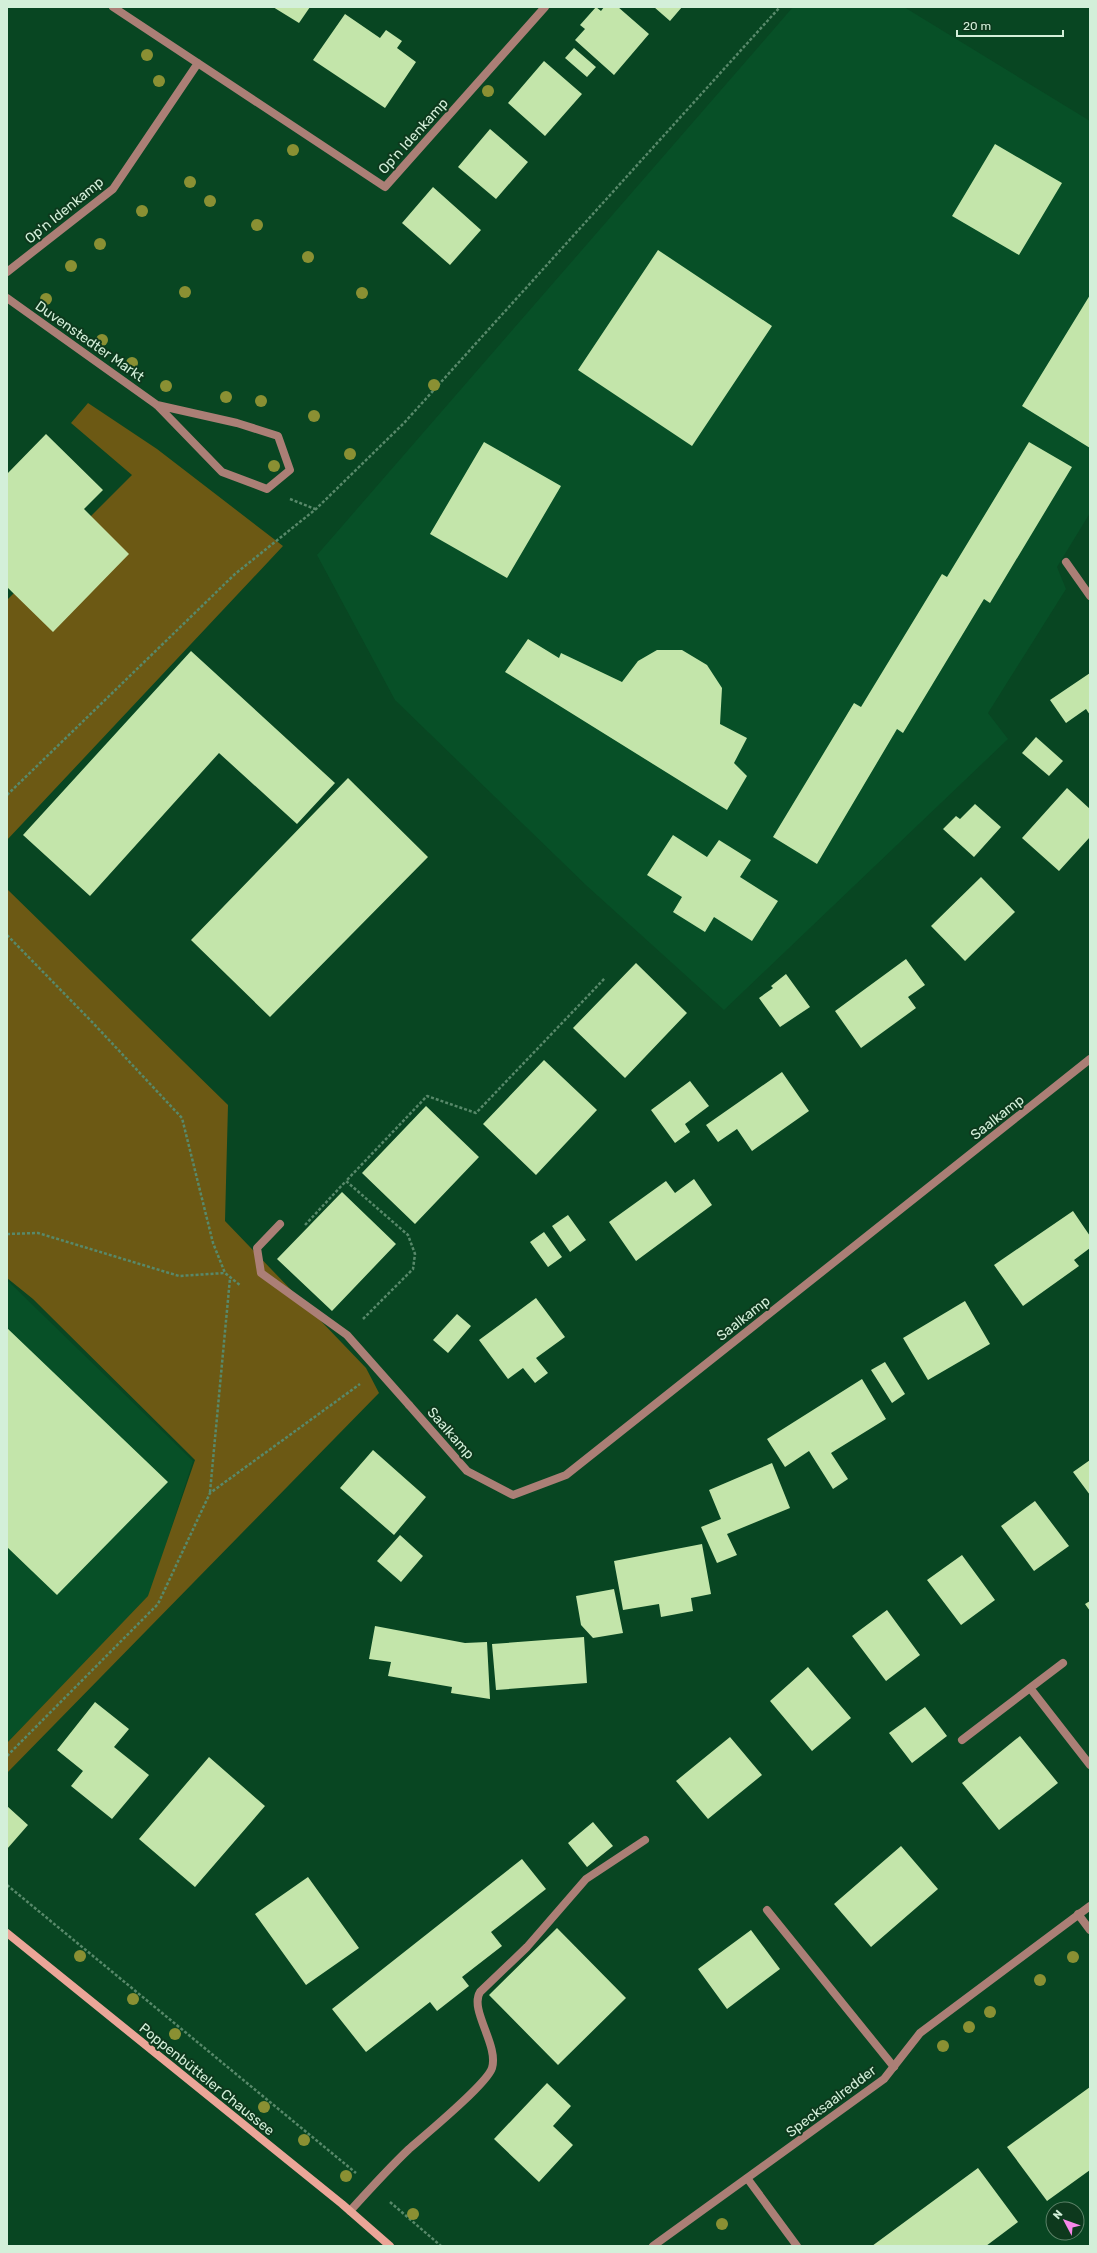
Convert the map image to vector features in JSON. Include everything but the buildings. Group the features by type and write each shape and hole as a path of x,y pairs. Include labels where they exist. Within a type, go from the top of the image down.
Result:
{"main road":[{"name":"Poppenbütteler Chaussee","path":"7,1933 350,2211 390,2246"}],"street":[{"name":"Op'n Idenkamp","path":"113,7 385,187 545,7"},
{"name":"Op'n Idenkamp","path":"7,272 114,189 198,63"},
{"name":"Duvenstedter Markt","path":"7,298 158,405 222,472 266,489 290,470 278,436 237,423 158,405"},
{"path":"1066,562 1090,596"},
{"name":"Saalkamp","path":"280,1224 257,1248 261,1273 347,1335 467,1471 513,1495 566,1475 1090,1059"},
{"path":"962,1740 1063,1663"},
{"path":"1030,1688 1090,1765"},
{"path":"350,2211 372,2186 473,2091 492,2068 488,2036 477,2003 477,1997 480,1992 527,1947 586,1879 645,1840"},
{"name":"Specksaalredder","path":"653,2246 884,2079 920,2034 1090,1906"},
{"path":"766,1910 894,2067"},
{"path":"1078,1914 1090,1930"},
{"path":"747,2178 797,2246"}],"path":[{"path":"7,795 235,574 316,509 404,423 780,7"},
{"path":"7,935 89,1019 182,1118 213,1243 225,1273 242,1287"},
{"path":"305,1225 427,1096 476,1113 605,978"},
{"path":"346,1181 408,1235 415,1254 413,1269 347,1335"},
{"path":"7,1234 38,1233 179,1276 225,1273"},
{"path":"7,1756 158,1604 210,1493 230,1278"},
{"path":"210,1493 362,1382"},
{"path":"7,1885 372,2186 441,2246"}],"shaded area":[{"path":"793,7 904,7 1090,121 1090,513 1057,567 1066,589 988,713 1008,739 724,1010 587,886 395,700 317,555"},
{"path":"88,403 157,449 283,546 7,840 7,600 132,475 71,423"},
{"path":"7,889 228,1105 225,1221 366,1368 379,1393 7,1773 7,1743 148,1596 195,1460 33,1299 7,1278"},
{"path":"7,1280 193,1461 149,1597 7,1743"}]}
